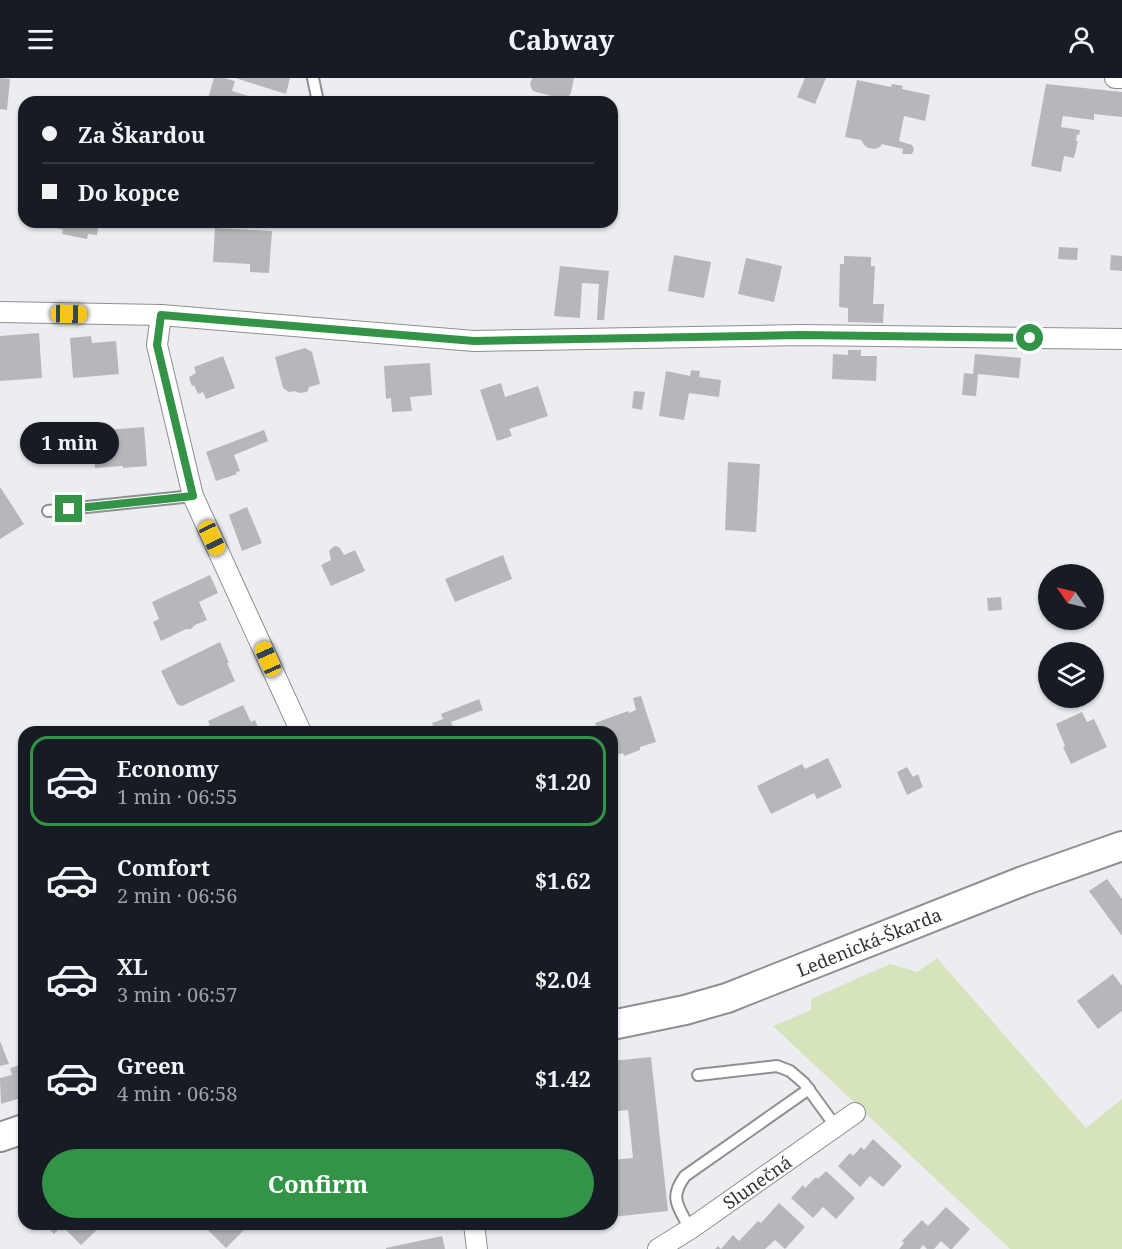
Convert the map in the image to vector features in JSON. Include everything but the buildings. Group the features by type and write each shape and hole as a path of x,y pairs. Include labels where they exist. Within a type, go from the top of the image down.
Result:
{"main road":[{"name":"Ledenická-Škarda","path":"618,1024 685,1010 726,998 1023,881 1122,846"},
{"path":"0,1137 18,1131"}],"street":[{"path":"1115,78 1122,78"},
{"path":"0,312 161,315 474,341 800,335 1122,339"},
{"path":"161,315 157,345 193,496 298,726"},
{"name":"Slunečná","path":"658,1249 855,1113"},
{"path":"475,1230 477,1249"}],"lane":[{"path":"313,78 317,96"},
{"path":"48,512 193,496"},
{"path":"698,1076 777,1066 789,1071 804,1083 836,1127"},
{"path":"690,1229 676,1202 675,1194 685,1176 809,1089"}],"green space":[{"path":"937,958 1086,1128 1122,1099 1122,1249 1010,1249 773,1026 811,1010 811,999 890,964 917,972"}],"route":[{"path":"69,509 193,496 157,345 161,315 474,341 800,335 1030,338"}]}
